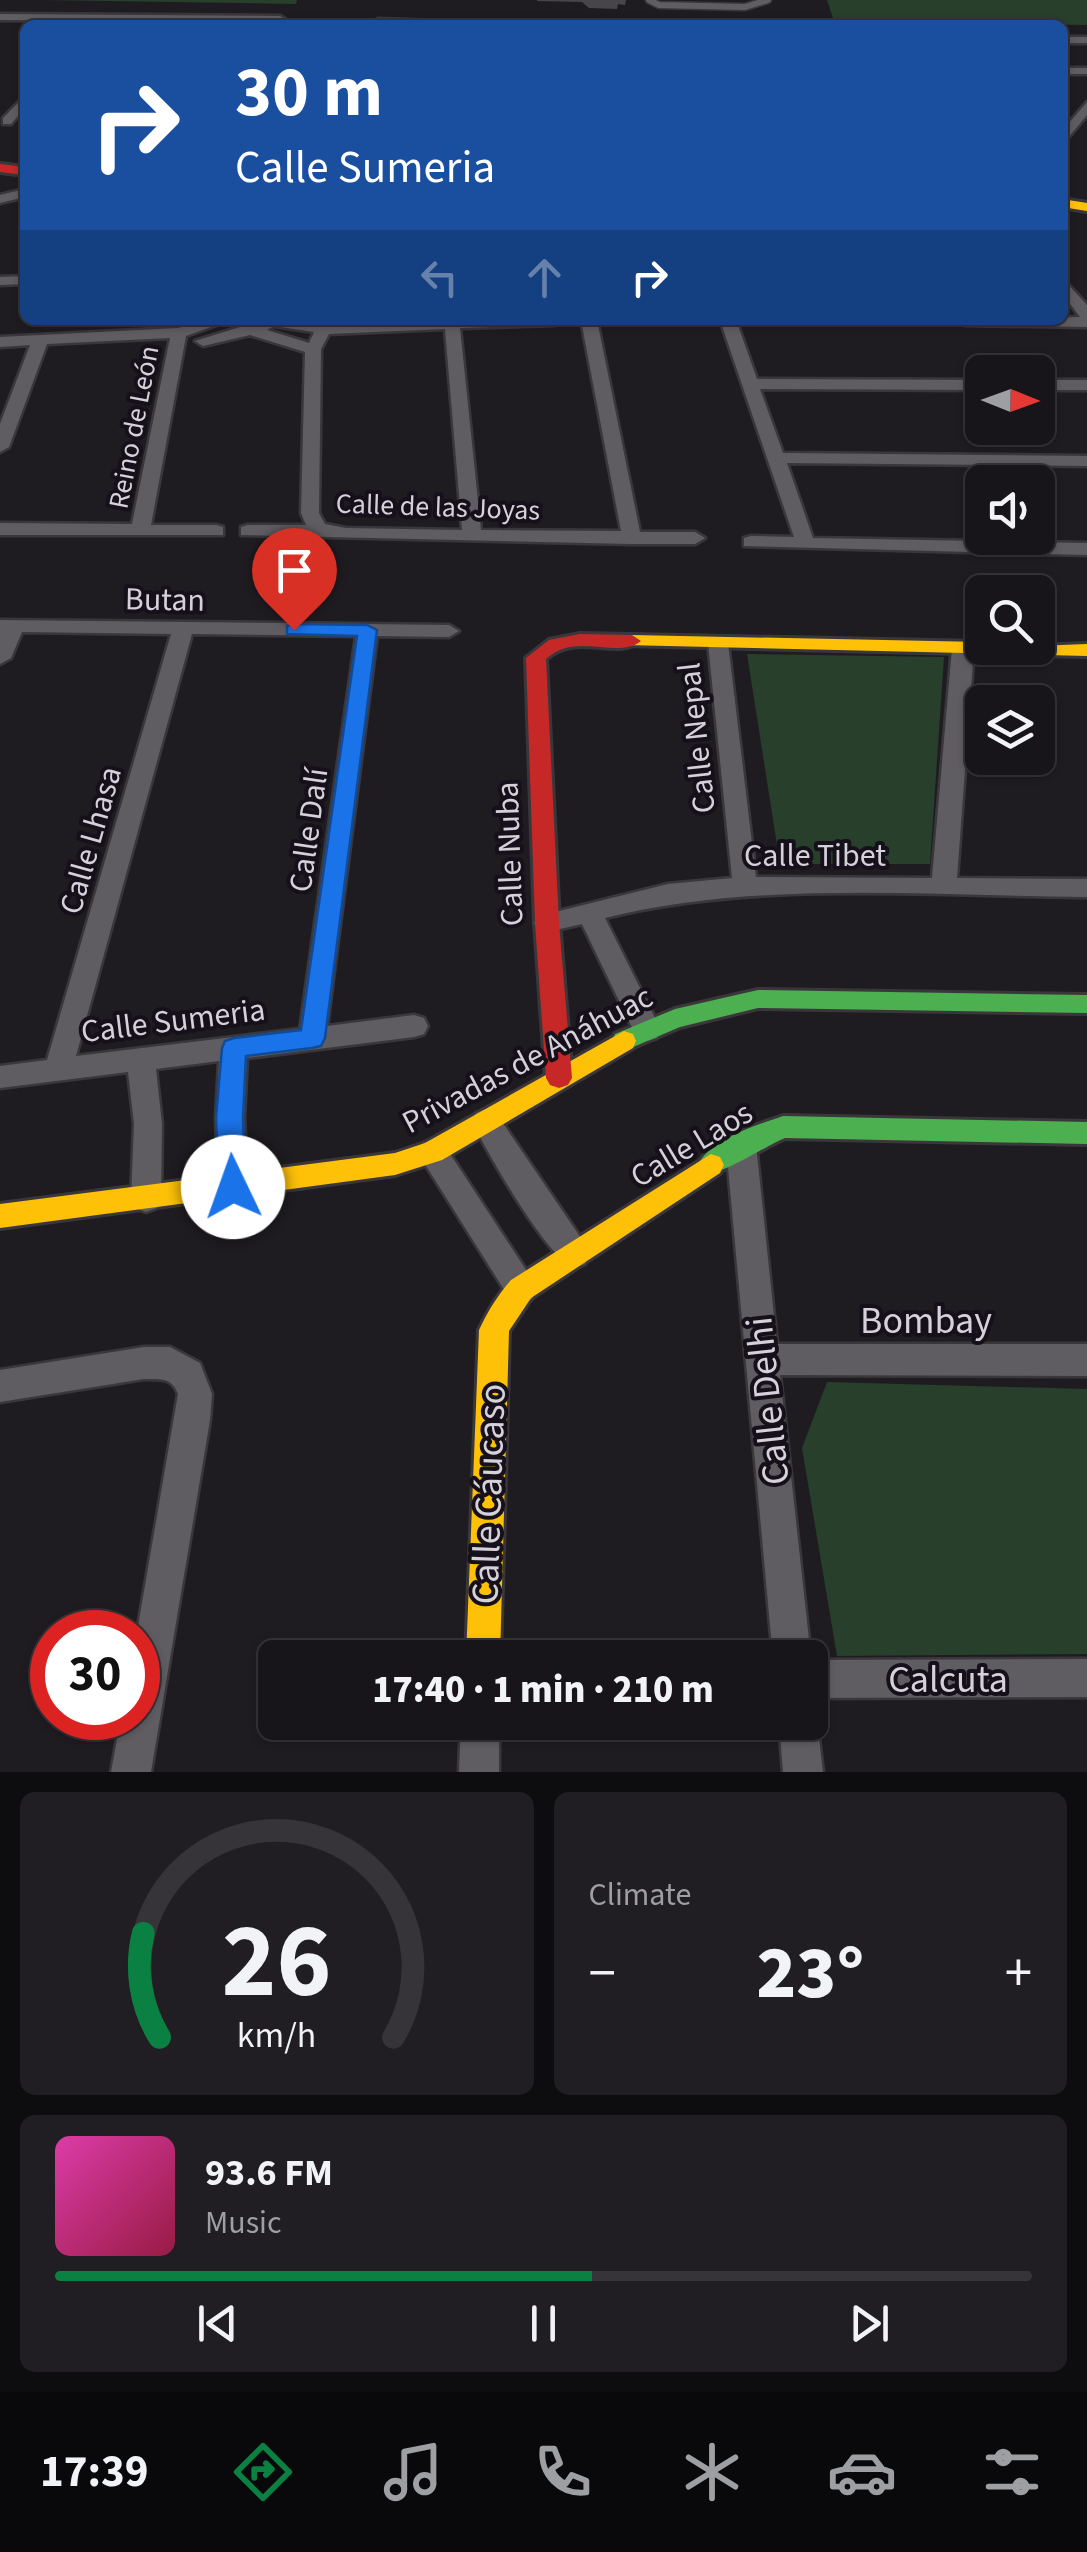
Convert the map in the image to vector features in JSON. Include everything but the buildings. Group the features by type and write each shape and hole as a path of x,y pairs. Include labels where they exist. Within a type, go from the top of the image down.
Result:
{"street":[{"path":"378,20 382,9"},
{"path":"223,20 281,17"},
{"path":"1068,133 1087,106"},
{"path":"1068,291 1087,319"},
{"path":"177,342 210,325"},
{"path":"224,325 233,331"},
{"path":"252,330 262,325"},
{"path":"304,325 420,325"},
{"path":"452,325 472,536"},
{"path":"589,325 632,538"},
{"path":"730,325 806,544"},
{"name":"Calle de las Joyas","path":"324,328 313,350 310,513 312,523 326,532 694,538"},
{"path":"177,342 252,330 313,350"},
{"path":"0,447 40,341"},
{"name":"Reino de León","path":"0,342 177,342 141,530"},
{"path":"751,384 965,384"},
{"path":"1055,384 1087,385"},
{"path":"778,458 1087,461"},
{"name":"Reino de León","path":"0,528 216,531"},
{"path":"248,532 326,532"},
{"path":"751,542 1087,549"},
{"path":"0,658 7,626"},
{"name":"Butan","path":"7,626 449,631"},
{"name":"Calle Lhasa","path":"58,1070 184,629"},
{"name":"Calle Dalí","path":"312,1038 367,630"},
{"name":"Calle Nuba","path":"559,1078 546,923 536,658 548,644 562,640 718,643"},
{"path":"718,643 1087,650"},
{"name":"Calle Nepal","path":"718,643 745,886"},
{"path":"944,887 963,648"},
{"name":"Calle Tibet","path":"546,923 668,893 745,886 1087,888"},
{"path":"590,912 647,1030"},
{"name":"Privadas de Anáhuac","path":"0,1216 358,1171 433,1152 647,1030 708,1006 758,999 1087,1004"},
{"name":"Calle Sumeria","path":"0,1077 414,1026"},
{"path":"233,1187 230,1118 234,1048"},
{"path":"140,1060 148,1124 146,1199"},
{"path":"486,1121 534,1199 574,1254"},
{"name":"Calle Laos","path":"494,1330 505,1306 521,1289 741,1145 783,1128 1087,1133"},
{"name":"Calle Delhi","path":"741,1145 790,1640"},
{"path":"433,1152 521,1289"},
{"name":"Calle Cáucaso","path":"483,1640 494,1330"},
{"name":"Bombay","path":"764,1359 1087,1360"},
{"path":"0,1386 144,1363 170,1363 188,1374 195,1394 132,1772"},
{"name":"Calcuta","path":"828,1679 1087,1678"},
{"path":"478,1772 479,1740"},
{"path":"800,1740 803,1772"}],"lane":[{"path":"648,0 659,4 745,7 768,0"}],"green space":[{"path":"44,0 297,0 296,4"},
{"path":"827,0 1087,0 1087,25 1068,25 1068,20 833,18"},
{"path":"747,654 944,657 930,864 780,864"},
{"path":"827,1382 1087,1389 1087,1654 837,1656 802,1448"}],"traffic: fast":[{"path":"624,1041 675,1019 758,999 1087,1004"},
{"path":"711,1165 741,1145 783,1127 1087,1133"}],"traffic: slow":[{"path":"1068,204 1087,207"},
{"path":"632,641 1087,650"},
{"path":"0,1216 395,1164 433,1152 624,1041"},
{"path":"484,1640 494,1330 505,1307 521,1289 711,1165"}],"traffic: jam":[{"path":"0,168 20,170"},
{"path":"559,1078 547,923 536,658 568,641 632,641"}],"route":[{"path":"233,1187 230,1118 234,1048 312,1038 367,630 294,630"}]}
